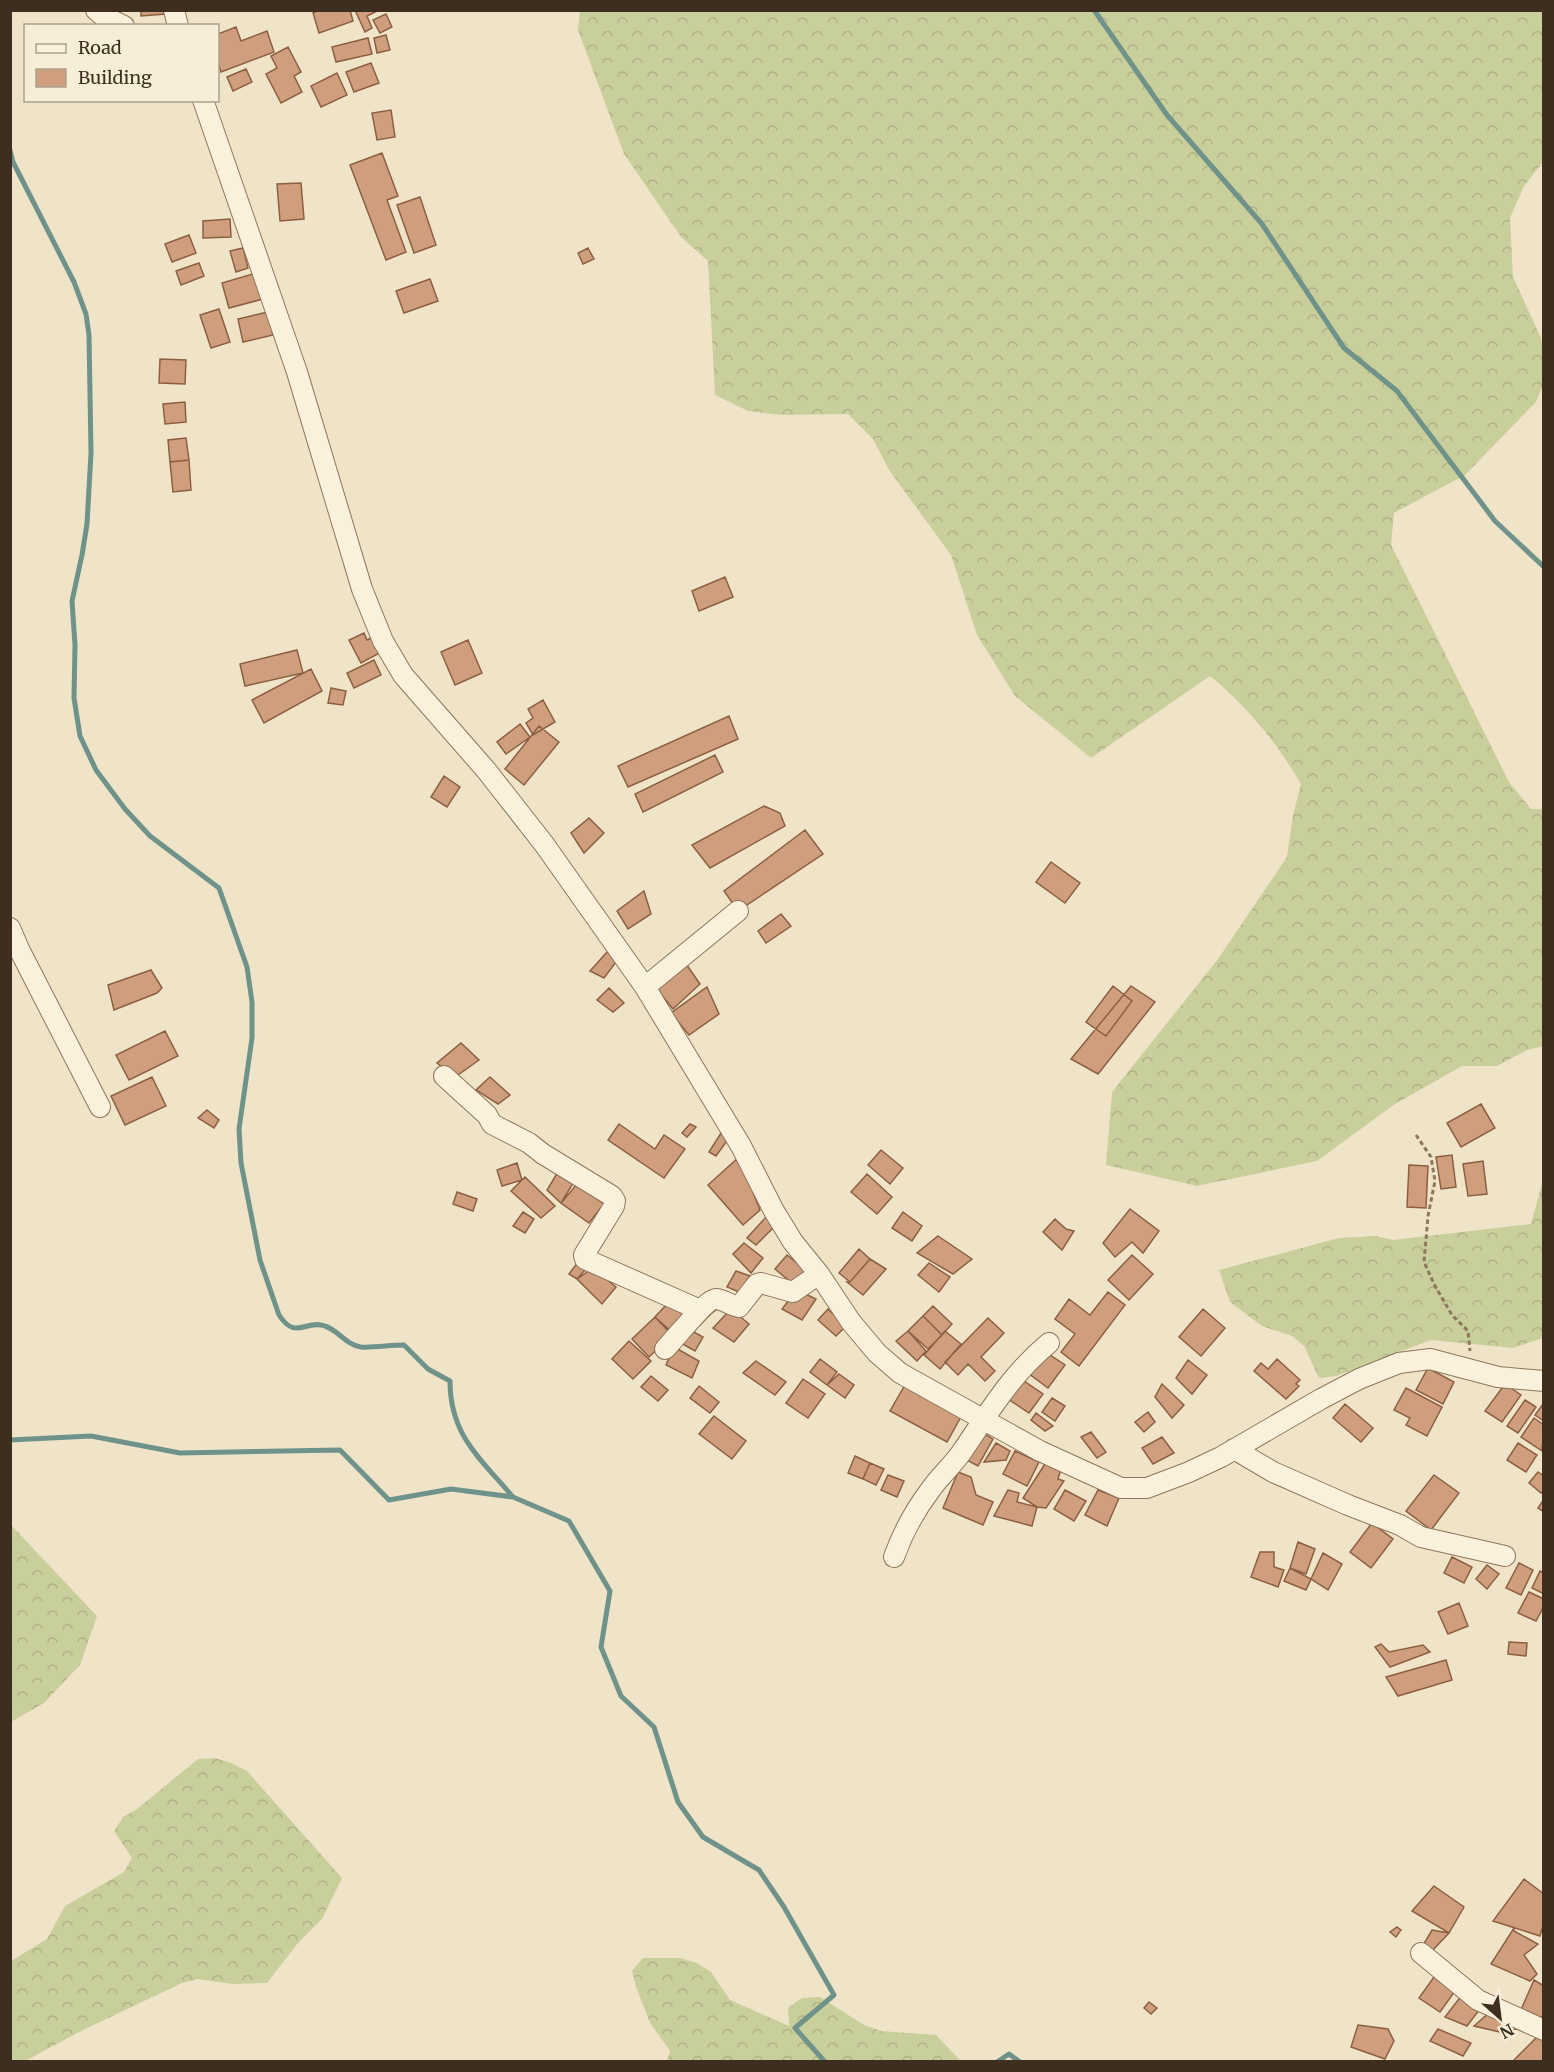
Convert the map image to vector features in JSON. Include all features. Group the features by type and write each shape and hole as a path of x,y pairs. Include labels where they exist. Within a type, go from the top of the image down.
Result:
{"street":[{"path":"96,10 120,24"},
{"path":"204,102 297,372 362,590 383,641 404,675 486,770 544,844 645,987 741,1146 774,1211 793,1242 877,1353 900,1373 1040,1451 1121,1488 1148,1488 1189,1472 1359,1379 1399,1362 1430,1359 1498,1377 1544,1381"},
{"path":"645,987 738,911"},
{"path":"10,928 100,1107"},
{"path":"444,1076 487,1115 492,1124 529,1143 612,1196 615,1201 614,1206 584,1256 585,1259 700,1310"},
{"path":"665,1349 710,1301 717,1299 739,1307 757,1284 761,1283 793,1292 819,1274"},
{"path":"894,1557 903,1532 931,1488 960,1455 983,1418 1017,1372 1049,1343"},
{"path":"1234,1449 1274,1472 1400,1525 1421,1537 1505,1556"},
{"path":"1421,1953 1478,2000 1544,2030"}],"path":[{"path":"1416,1135 1431,1157 1435,1181 1428,1216 1424,1262 1452,1315 1468,1331 1470,1352 1464,1367"}],"green space":[{"path":"580,10 1543,11 1543,162 1524,186 1510,218 1513,277 1541,338 1543,385 1536,402 1465,475 1394,513 1391,545 1509,782 1531,809 1543,809 1543,1046 1527,1050 1497,1066 1462,1066 1395,1104 1317,1161 1197,1186 1106,1165 1112,1092 1218,959 1287,857 1293,815 1301,784 1282,754 1260,726 1210,676 1091,758 1015,696 977,635 951,555 889,470 873,439 848,414 781,415 748,411 715,395 708,261 681,237 624,154 578,30"},
{"path":"1543,1180 1543,1338 1513,1348 1431,1340 1336,1376 1319,1378 1304,1346 1292,1336 1262,1326 1230,1302 1219,1270 1339,1238 1376,1236 1393,1240 1531,1224"},
{"path":"11,1525 97,1616 80,1665 44,1703 11,1722"},
{"path":"215,1758 247,1771 342,1878 322,1919 298,1943 267,1983 232,1984 198,1979 182,1983 85,2029 25,2061 11,2061 11,1961 47,1939 65,1906 124,1872 132,1858 114,1831 123,1817 137,1809 198,1759"},
{"path":"643,1958 680,1958 697,1963 711,1972 730,2000 789,2026 788,2008 802,1998 820,1997 864,2025 881,2031 936,2035 961,2061 667,2061 670,2051 650,2023 632,1971"}],"building":[{"path":"141,10 165,10 166,14 141,16"},
{"path":"319,10 350,10 353,21 319,33 313,13"},
{"path":"355,10 379,10 367,16 372,28 365,32"},
{"path":"386,14 392,27 380,33 373,20"},
{"path":"236,27 241,41 267,31 274,52 221,72 219,34"},
{"path":"386,35 390,50 377,53 374,38"},
{"path":"368,38 372,54 336,62 332,47"},
{"path":"288,47 301,72 294,76 302,92 281,103 266,74 277,68 271,56"},
{"path":"371,63 379,83 354,92 346,72"},
{"path":"246,69 252,82 233,91 227,77"},
{"path":"337,73 347,95 321,107 311,86"},
{"path":"391,110 395,137 377,140 372,113"},
{"path":"382,153 398,196 387,200 406,252 386,260 350,165"},
{"path":"301,183 304,219 280,221 277,184"},
{"path":"420,197 436,245 414,253 397,205"},
{"path":"230,219 231,237 203,238 203,221"},
{"path":"189,235 196,253 172,262 165,244"},
{"path":"243,248 248,268 236,272 230,251"},
{"path":"588,248 594,259 583,264 578,253"},
{"path":"199,263 204,276 181,285 176,271"},
{"path":"256,273 263,299 229,308 222,283"},
{"path":"430,279 438,301 404,313 396,291"},
{"path":"219,309 230,342 211,348 200,315"},
{"path":"268,312 273,335 243,342 238,319"},
{"path":"160,359 186,360 185,384 159,383"},
{"path":"185,402 186,422 165,424 163,404"},
{"path":"186,438 189,460 170,462 168,440"},
{"path":"189,460 191,490 173,492 170,462"},
{"path":"725,577 733,597 699,611 692,591"},
{"path":"364,633 367,640 377,635 385,650 361,663 349,640"},
{"path":"468,640 482,673 455,685 441,652"},
{"path":"297,650 303,673 245,686 240,664"},
{"path":"374,660 381,675 354,688 347,673"},
{"path":"311,669 322,691 264,723 252,700"},
{"path":"331,688 346,691 343,705 328,703"},
{"path":"543,700 555,722 533,735 526,723 533,718 528,709"},
{"path":"729,716 738,739 628,787 618,766"},
{"path":"520,724 530,737 506,754 497,742"},
{"path":"539,726 559,742 524,785 505,769"},
{"path":"715,755 723,772 643,812 635,794"},
{"path":"444,776 460,787 447,807 431,797"},
{"path":"764,806 780,813 785,826 710,868 692,845"},
{"path":"589,818 604,833 584,853 571,833"},
{"path":"805,830 823,854 738,911 724,891"},
{"path":"1051,862 1080,883 1065,903 1036,882"},
{"path":"644,891 651,914 628,929 617,911"},
{"path":"781,914 791,926 766,943 758,931"},
{"path":"608,951 619,958 604,978 590,971"},
{"path":"684,961 700,984 673,1009 655,987"},
{"path":"151,970 162,988 157,993 114,1010 108,985"},
{"path":"1113,986 1132,1001 1106,1036 1086,1022"},
{"path":"1131,986 1155,1002 1098,1074 1071,1059"},
{"path":"707,987 719,1014 689,1035 671,1013"},
{"path":"609,988 624,1003 613,1012 597,1000"},
{"path":"165,1031 178,1056 129,1080 116,1055"},
{"path":"461,1043 479,1060 455,1077 437,1063"},
{"path":"152,1077 166,1106 125,1125 111,1096"},
{"path":"490,1077 510,1095 498,1104 476,1090"},
{"path":"1481,1104 1495,1128 1461,1147 1447,1123"},
{"path":"207,1110 219,1120 214,1128 198,1118"},
{"path":"619,1124 655,1149 664,1135 685,1149 664,1178 608,1140"},
{"path":"690,1124 696,1127 687,1137 682,1133"},
{"path":"721,1133 729,1138 716,1156 709,1152"},
{"path":"881,1150 903,1168 890,1184 868,1165"},
{"path":"1452,1155 1456,1187 1441,1189 1436,1157"},
{"path":"739,1157 760,1210 743,1225 708,1185"},
{"path":"1483,1161 1487,1194 1468,1196 1463,1164"},
{"path":"517,1163 522,1180 502,1186 497,1170"},
{"path":"1409,1165 1428,1166 1426,1208 1407,1207"},
{"path":"559,1170 575,1180 561,1203 547,1190"},
{"path":"867,1174 892,1197 877,1214 851,1192"},
{"path":"525,1177 555,1206 541,1218 511,1191"},
{"path":"577,1184 604,1204 589,1223 561,1203"},
{"path":"457,1192 477,1199 473,1211 453,1204"},
{"path":"1130,1209 1159,1231 1143,1253 1132,1242 1115,1257 1103,1243"},
{"path":"523,1212 534,1219 525,1233 513,1226"},
{"path":"903,1212 922,1226 912,1241 892,1228"},
{"path":"767,1216 776,1225 756,1245 747,1238"},
{"path":"1055,1219 1066,1229 1074,1231 1062,1250 1043,1232"},
{"path":"938,1236 972,1259 953,1274 917,1253"},
{"path":"744,1243 763,1258 751,1273 733,1254"},
{"path":"859,1249 870,1259 850,1282 839,1273"},
{"path":"787,1255 806,1270 793,1284 775,1269"},
{"path":"1132,1255 1153,1274 1129,1300 1108,1280"},
{"path":"870,1259 886,1269 863,1295 847,1282 850,1282"},
{"path":"578,1262 586,1269 577,1279 569,1274"},
{"path":"929,1263 950,1277 939,1292 918,1275"},
{"path":"593,1268 616,1287 602,1304 577,1279"},
{"path":"736,1271 750,1276 739,1292 727,1287"},
{"path":"797,1290 816,1299 802,1320 782,1309"},
{"path":"1108,1292 1125,1305 1079,1366 1061,1352 1075,1334 1055,1319 1069,1299 1090,1315"},
{"path":"668,1303 686,1316 673,1333 655,1317"},
{"path":"933,1306 952,1324 942,1335 923,1316"},
{"path":"731,1309 749,1324 734,1342 713,1328"},
{"path":"828,1309 846,1326 836,1336 818,1320"},
{"path":"1203,1309 1225,1328 1201,1356 1179,1337"},
{"path":"923,1316 942,1335 928,1349 908,1331"},
{"path":"655,1317 672,1335 649,1357 632,1339"},
{"path":"988,1318 1004,1333 981,1357 995,1371 985,1381 968,1364 958,1375 945,1362"},
{"path":"692,1331 703,1337 695,1351 679,1342"},
{"path":"908,1331 926,1351 917,1361 896,1341"},
{"path":"945,1331 961,1344 940,1369 924,1355"},
{"path":"629,1341 651,1361 633,1379 612,1359"},
{"path":"674,1347 699,1361 692,1378 666,1365"},
{"path":"1044,1351 1065,1365 1048,1388 1028,1373"},
{"path":"820,1359 837,1372 827,1385 810,1372"},
{"path":"1277,1359 1300,1380 1296,1384 1299,1386 1286,1399 1254,1371 1261,1363 1268,1369"},
{"path":"1188,1360 1207,1375 1192,1394 1176,1378"},
{"path":"756,1361 786,1382 775,1395 743,1373"},
{"path":"1428,1368 1454,1382 1443,1404 1416,1390"},
{"path":"839,1374 854,1385 845,1398 827,1385"},
{"path":"1015,1375 1043,1394 1029,1413 1005,1397"},
{"path":"651,1376 668,1390 658,1401 641,1387"},
{"path":"803,1379 825,1394 808,1418 786,1403"},
{"path":"1162,1384 1184,1405 1172,1418 1155,1397"},
{"path":"1505,1384 1521,1395 1502,1422 1485,1411"},
{"path":"905,1385 962,1415 947,1442 890,1411"},
{"path":"699,1386 719,1402 710,1413 690,1398"},
{"path":"1406,1388 1442,1407 1427,1436 1406,1425 1410,1418 1394,1410"},
{"path":"1052,1398 1065,1406 1055,1421 1042,1412"},
{"path":"1525,1400 1536,1407 1518,1433 1507,1426"},
{"path":"1345,1404 1373,1428 1361,1442 1333,1418"},
{"path":"1544,1404 1544,1421 1535,1415"},
{"path":"1148,1412 1155,1422 1144,1432 1135,1422"},
{"path":"1036,1413 1053,1426 1045,1431 1031,1420"},
{"path":"714,1416 746,1441 732,1459 699,1434"},
{"path":"1534,1418 1544,1425 1542,1451 1521,1437"},
{"path":"977,1429 993,1439 978,1466 963,1458"},
{"path":"1091,1432 1106,1452 1097,1458 1081,1437"},
{"path":"1162,1437 1174,1453 1153,1464 1142,1448"},
{"path":"996,1443 1010,1451 1006,1460 984,1462"},
{"path":"1518,1443 1537,1455 1526,1472 1507,1460"},
{"path":"1015,1451 1039,1462 1027,1486 1003,1474"},
{"path":"855,1456 870,1463 863,1479 848,1473"},
{"path":"870,1463 884,1469 876,1485 863,1479"},
{"path":"1045,1464 1061,1469 1058,1479 1064,1481 1046,1508 1037,1507 1023,1498"},
{"path":"958,1472 971,1477 976,1495 993,1502 983,1525 943,1508"},
{"path":"1538,1472 1544,1476 1544,1490 1541,1493 1529,1483"},
{"path":"888,1475 904,1481 897,1497 881,1490"},
{"path":"1434,1475 1459,1493 1431,1530 1406,1511"},
{"path":"1008,1490 1019,1493 1017,1502 1037,1507 1032,1526 994,1516"},
{"path":"1065,1490 1086,1501 1074,1521 1054,1509"},
{"path":"1098,1490 1119,1498 1107,1526 1085,1515"},
{"path":"1544,1499 1544,1512 1538,1508"},
{"path":"1372,1523 1393,1539 1371,1568 1350,1552"},
{"path":"1298,1542 1315,1549 1306,1574 1290,1568"},
{"path":"1260,1552 1274,1552 1274,1567 1284,1570 1278,1587 1251,1577"},
{"path":"1323,1553 1342,1564 1328,1590 1311,1579"},
{"path":"1452,1557 1472,1567 1464,1583 1444,1573"},
{"path":"1519,1563 1533,1570 1521,1595 1506,1588"},
{"path":"1487,1565 1499,1574 1487,1589 1476,1579"},
{"path":"1290,1568 1311,1579 1306,1590 1284,1581"},
{"path":"1540,1571 1544,1573 1544,1594 1532,1588"},
{"path":"1529,1592 1544,1599 1544,1606 1536,1621 1518,1613"},
{"path":"1459,1603 1468,1626 1448,1634 1438,1612"},
{"path":"1509,1642 1527,1643 1526,1656 1508,1654"},
{"path":"1381,1644 1389,1652 1423,1645 1430,1652 1390,1667 1375,1647"},
{"path":"1446,1660 1452,1680 1398,1696 1386,1677"},
{"path":"1524,1879 1544,1894 1544,1922 1540,1936 1493,1921"},
{"path":"1434,1886 1464,1907 1449,1933 1412,1911"},
{"path":"1397,1927 1401,1930 1396,1937 1390,1932"},
{"path":"1514,1928 1514,1931 1538,1944 1524,1955 1537,1974 1530,1981 1491,1964"},
{"path":"1432,1930 1449,1933 1431,1952 1422,1947"},
{"path":"1434,1977 1455,1991 1440,2012 1419,1998"},
{"path":"1534,1980 1544,1986 1544,2015 1536,2021 1520,2012"},
{"path":"1462,1995 1480,2009 1467,2026 1445,2017"},
{"path":"1149,2002 1157,2008 1151,2014 1144,2008"},
{"path":"1490,2012 1519,2028 1504,2033 1474,2026"},
{"path":"1358,2025 1388,2029 1394,2041 1385,2059 1351,2047"},
{"path":"1438,2029 1471,2043 1463,2056 1430,2041"},
{"path":"1542,2032 1544,2033 1544,2062 1512,2062"}],"waterway":[{"path":"1094,10 1167,115 1262,224 1344,348 1397,391 1495,521 1544,567"},
{"path":"10,150 13,162 74,282 86,314 89,335 91,453 87,524 72,601 75,645 74,698 80,736 96,770 125,809 150,836 219,888 247,967 252,1002 252,1038 239,1129 241,1163 260,1260 279,1315 291,1327 325,1326 356,1346 404,1345 428,1369 450,1381 451,1400 461,1432 479,1458 513,1497"},
{"path":"10,1440 91,1436 180,1453 340,1450 389,1500 451,1489 513,1497 569,1521 610,1591 601,1647 621,1696 654,1727 678,1802 703,1837 759,1870 784,1907 834,1995 795,2028 825,2062"},
{"path":"997,2062 1009,2054 1020,2062"}]}
